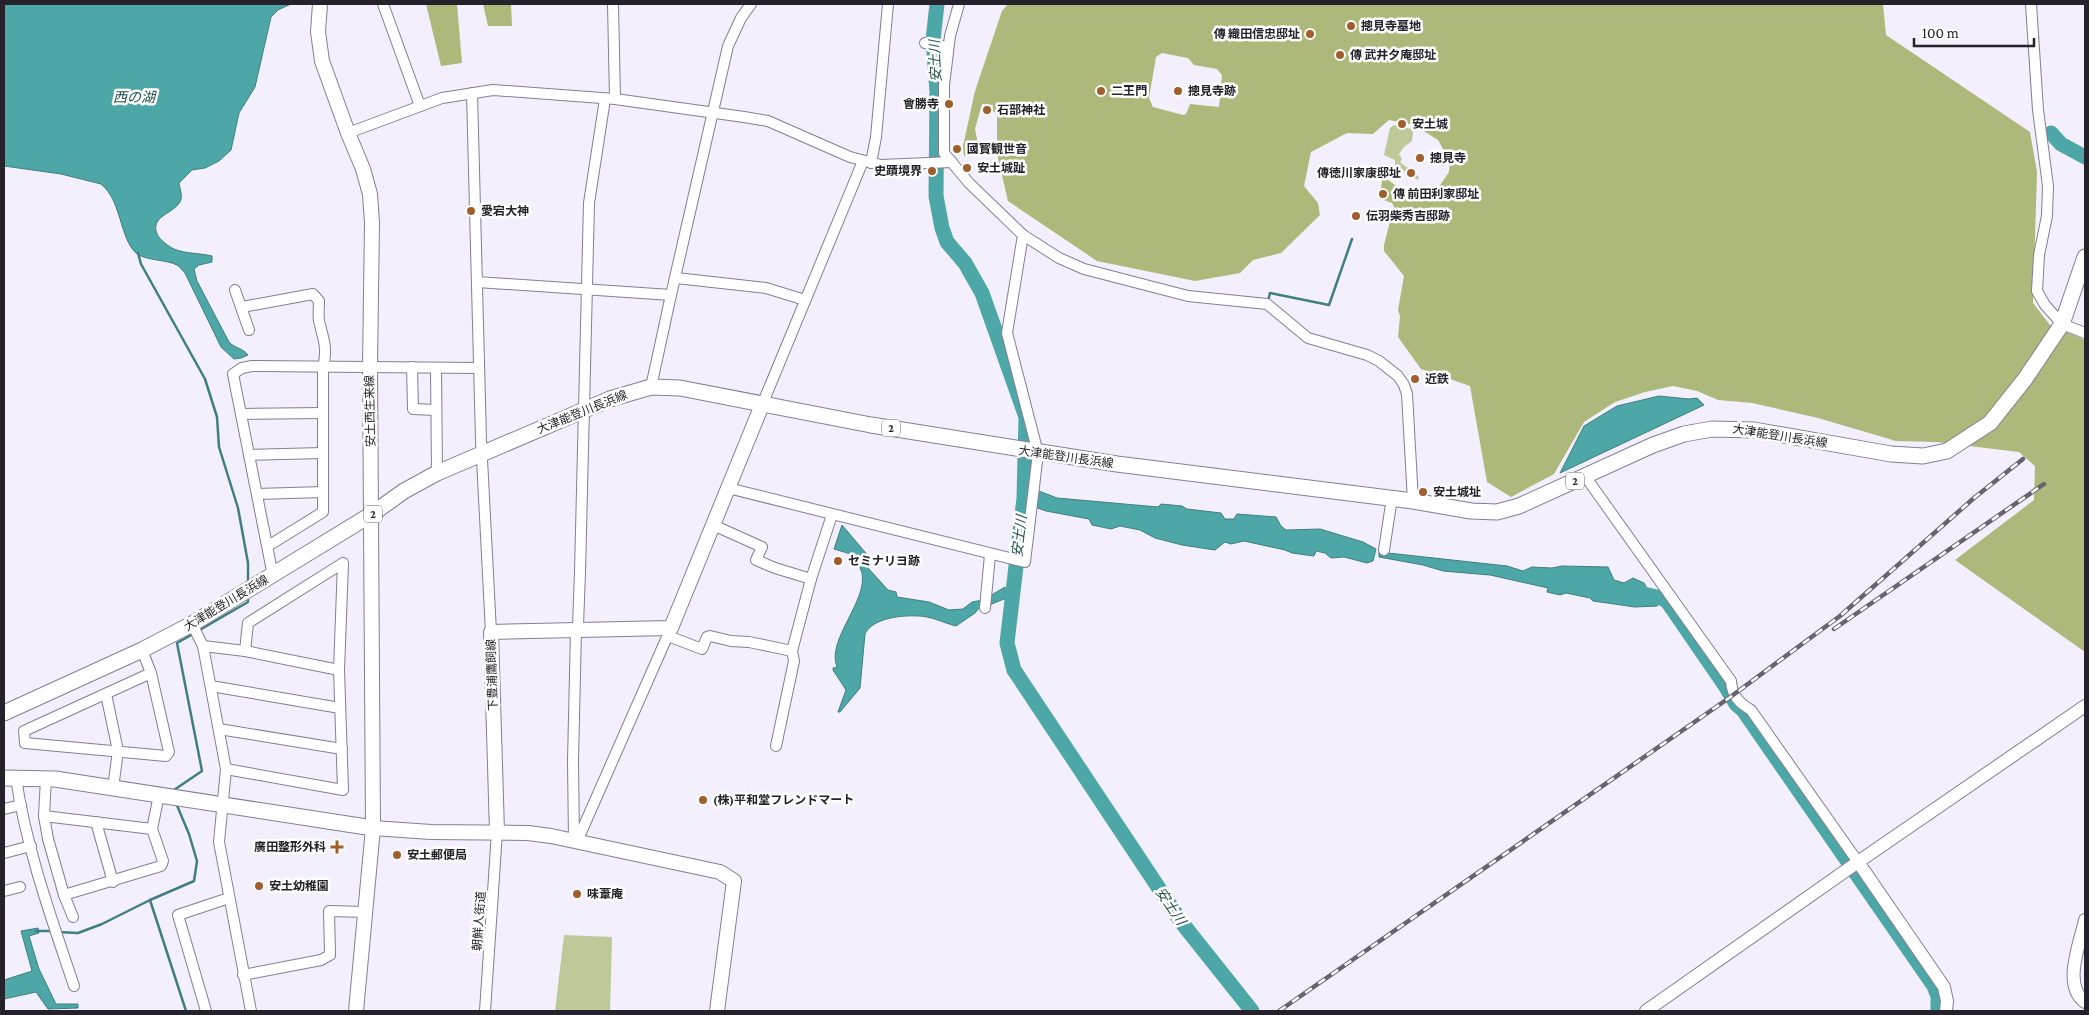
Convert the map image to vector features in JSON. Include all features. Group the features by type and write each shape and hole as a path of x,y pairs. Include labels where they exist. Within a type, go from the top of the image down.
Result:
{"main road":[{"name":"安土西生来線","path":"320,4 318,32 322,61 363,169 370,194 372,223 370,367 372,828"},
{"name":"大津能登川長浜線","path":"4,714 142,650 192,624 372,514 404,491 438,473 610,399 651,387 680,388 762,405 1029,451 1117,464 1392,498 1471,511 1497,512 1519,506 1667,439 1712,429 1754,430 1891,454 1923,456 1947,451 1990,423 2025,379 2062,324 2085,257"},
{"path":"669,632 762,405"},
{"name":"下豊浦鷹飼線","path":"497,832 491,632 576,630 669,632"},
{"path":"10,778 46,778 372,828 431,832 497,832 551,836 720,872 734,881 717,1011"},
{"path":"356,1011 372,828"}],"street":[{"path":"383,4 420,106"},
{"path":"574,842 573,761 576,630 578,626 589,203 610,99 613,4"},
{"path":"651,387 728,46 741,18 751,4"},
{"path":"762,405 805,300 867,162 876,137 888,4"},
{"path":"959,4 944,46 943,135 944,153 949,163 1023,235 1059,258 1084,269 1179,295 1267,304 1308,338 1367,355 1379,361 1398,376 1407,394 1413,501"},
{"path":"2031,4 2038,110 2048,186 2047,216 2039,255 2037,291 2045,305 2062,324 2085,333"},
{"path":"925,43 944,46"},
{"path":"348,133 442,98 493,90 610,99 714,112 768,121 850,157 867,162 881,165 949,163"},
{"path":"472,93 479,368 491,632"},
{"path":"728,488 990,555 1025,562 1035,483 1007,333 1023,235"},
{"path":"676,278 766,288 805,300"},
{"path":"477,282 671,295"},
{"path":"235,290 249,330"},
{"path":"242,306 313,294 319,301 318,319 324,335 326,357 323,367 323,512 268,546"},
{"path":"273,576 233,374 242,368 252,366 479,368"},
{"path":"412,367 413,408 436,410"},
{"path":"436,368 438,473"},
{"path":"240,414 323,413"},
{"path":"249,455 323,453"},
{"path":"1585,476 1731,681 1731,690 1739,703 1751,710 1944,987 1947,1001 1946,1011"},
{"path":"257,494 323,492"},
{"path":"1384,550 1392,498"},
{"path":"776,746 794,661 792,651 811,579 832,515"},
{"path":"713,525 762,547 756,560 811,579"},
{"path":"986,603 990,555"},
{"path":"226,769 343,790 339,670 343,563 248,623 245,651"},
{"path":"192,624 203,646 226,769 219,842 251,1011"},
{"path":"574,842 579,837 669,632 702,649 707,637 710,636 792,651"},
{"path":"203,646 245,651 339,670"},
{"path":"142,650 151,673 169,752 166,756 25,743 24,731 151,673"},
{"path":"211,686 340,708"},
{"path":"106,694 118,751 113,788"},
{"path":"1646,1011 2085,706"},
{"path":"219,729 342,749"},
{"path":"10,778 21,805 45,898 74,986"},
{"path":"46,778 44,816 48,839 64,896 73,918"},
{"path":"64,896 161,866 163,860 152,829 159,795"},
{"path":"4,809 21,805"},
{"path":"44,816 152,829"},
{"path":"96,822 113,882"},
{"name":"朝鮮人街道","path":"485,1011 497,832"},
{"path":"4,853 31,846"},
{"path":"4,891 20,887"},
{"path":"206,1011 178,915 229,898"},
{"path":"243,975 321,960 330,955 330,911 366,912"},
{"path":"2085,920 2072,980 2075,992 2085,1002"}],"shaded area":[{"path":"426,4 457,4 462,63 441,66"},
{"path":"483,4 511,4 512,26 488,26"},
{"path":"1008,4 1883,4 1886,35 2030,132 2037,172 2033,303 2050,325 2085,340 2085,652 1955,560 2034,500 2035,466 2019,452 1936,442 1896,441 1818,418 1752,403 1718,400 1697,391 1673,386 1645,392 1615,402 1584,422 1554,474 1511,497 1487,482 1470,386 1421,369 1398,337 1400,316 1398,310 1404,276 1384,251 1394,206 1380,197 1382,180 1385,178 1415,199 1432,197 1449,172 1450,161 1438,140 1414,125 1389,120 1373,134 1347,133 1311,152 1304,186 1318,203 1320,215 1281,253 1253,260 1240,273 1195,281 1097,261 1008,201 997,154 997,113 992,111 993,105 982,104 975,129 980,154 964,156 963,146 975,91 1002,11","holes":["1162,53 1188,58 1194,65 1217,69 1222,75 1219,107 1190,104 1186,114 1183,115 1153,107 1149,98 1156,57"]},
{"path":"1394,125 1412,129 1412,141 1399,154 1402,159 1400,162 1419,177 1418,180 1395,165 1395,160 1384,155 1390,128"},
{"path":"564,935 612,937 610,1011 555,1011"}],"water":[{"name":"西の湖","path":"4,4 291,4 278,10 271,17 255,87 239,113 231,150 219,161 205,168 192,170 179,183 180,202 159,219 156,228 160,238 174,249 212,256 212,262 199,265 194,269 197,281 229,342 248,355 234,359 221,347 185,273 177,265 140,256 136,253 126,238 113,200 101,184 61,174 4,166"},
{"path":"1659,396 1697,398 1704,405 1560,473 1584,426 1617,406"},
{"path":"1031,488 1057,498 1158,507 1161,504 1182,506 1187,509 1221,513 1225,519 1234,519 1237,514 1276,517 1281,526 1286,530 1320,529 1363,542 1376,549 1373,561 1367,563 1344,557 1331,558 1325,553 1316,551 1314,556 1292,553 1244,541 1231,544 1225,542 1215,550 1182,545 1155,538 1140,530 1120,526 1111,529 1092,525 1089,519 1046,511 1029,505"},
{"path":"842,525 870,558 868,568 888,590 896,592 897,597 929,602 949,610 963,609 972,602 983,600 1005,587 1006,601 1004,599 980,607 975,613 956,626 923,616 896,617 874,624 865,634 860,688 838,712 846,690 833,670 833,668 837,667 835,656 837,645 859,596 862,584 862,573 854,555 834,549"},
{"path":"1379,552 1507,566 1523,571 1532,567 1608,567 1614,580 1624,583 1633,578 1644,583 1649,592 1663,600 1657,606 1635,607 1593,601 1590,598 1566,593 1560,595 1547,592 1548,588 1490,575 1443,571 1423,565 1379,557"},
{"path":"38,928 39,933 29,936 39,969 56,1004 78,1004 78,1008 48,1009 36,992 4,999 4,980 32,971 21,931"}],"waterway":[{"name":"安土川","path":"937,4 933,40 937,92 936,196 942,228 947,242 965,263 982,293 1026,417 1024,498 1007,643 1014,670 1182,923 1252,1011"},
{"path":"2051,133 2061,144 2085,157"},
{"path":"1268,301 1270,293 1329,305 1352,239"},
{"path":"138,253 141,264 205,379 217,417 219,447 238,508 248,563 248,584"},
{"path":"1635,592 1667,601 1736,704 1743,710 1934,986 1938,996 1938,1011"},
{"path":"198,631 248,602 248,597"},
{"path":"171,792 202,771 177,643 193,634"},
{"path":"58,932 78,933 102,924 194,881 197,861 189,834 176,803"},
{"path":"150,900 186,1011"},
{"path":"36,931 52,931"}],"railway":[{"path":"1279,1011 1729,698 1840,616 1974,498 2023,459"},
{"path":"1834,629 2044,484"}],"place":[{"name":"摠見寺墓地","path":"1351,26"},
{"name":"傳 織田信忠邸址","path":"1310,34"},
{"name":"傳 武井夕庵邸址","path":"1340,55"},
{"name":"二王門","path":"1101,91"},
{"name":"摠見寺跡","path":"1178,91"},
{"name":"會勝寺","path":"949,104"},
{"name":"石部神社","path":"987,110"},
{"name":"安土城","path":"1402,124"},
{"name":"國寳観世音","path":"957,149"},
{"name":"摠見寺","path":"1420,158"},
{"name":"安土城趾","path":"967,168"},
{"name":"史蹟境界","path":"932,171"},
{"name":"傳徳川家康邸址","path":"1411,173"},
{"name":"傳 前田利家邸址","path":"1383,194"},
{"name":"愛宕大神","path":"471,211"},
{"name":"伝羽柴秀吉邸跡","path":"1356,216"},
{"name":"近鉄","path":"1415,379"},
{"name":"安土城址","path":"1423,492"},
{"name":"セミナリヨ跡","path":"838,561"},
{"name":"(株)平和堂フレンドマート","path":"703,800"},
{"name":"廣田整形外科","path":"337,847"},
{"name":"安土郵便局","path":"397,855"},
{"name":"安土幼稚園","path":"259,886"},
{"name":"味葦庵","path":"577,894"}]}
